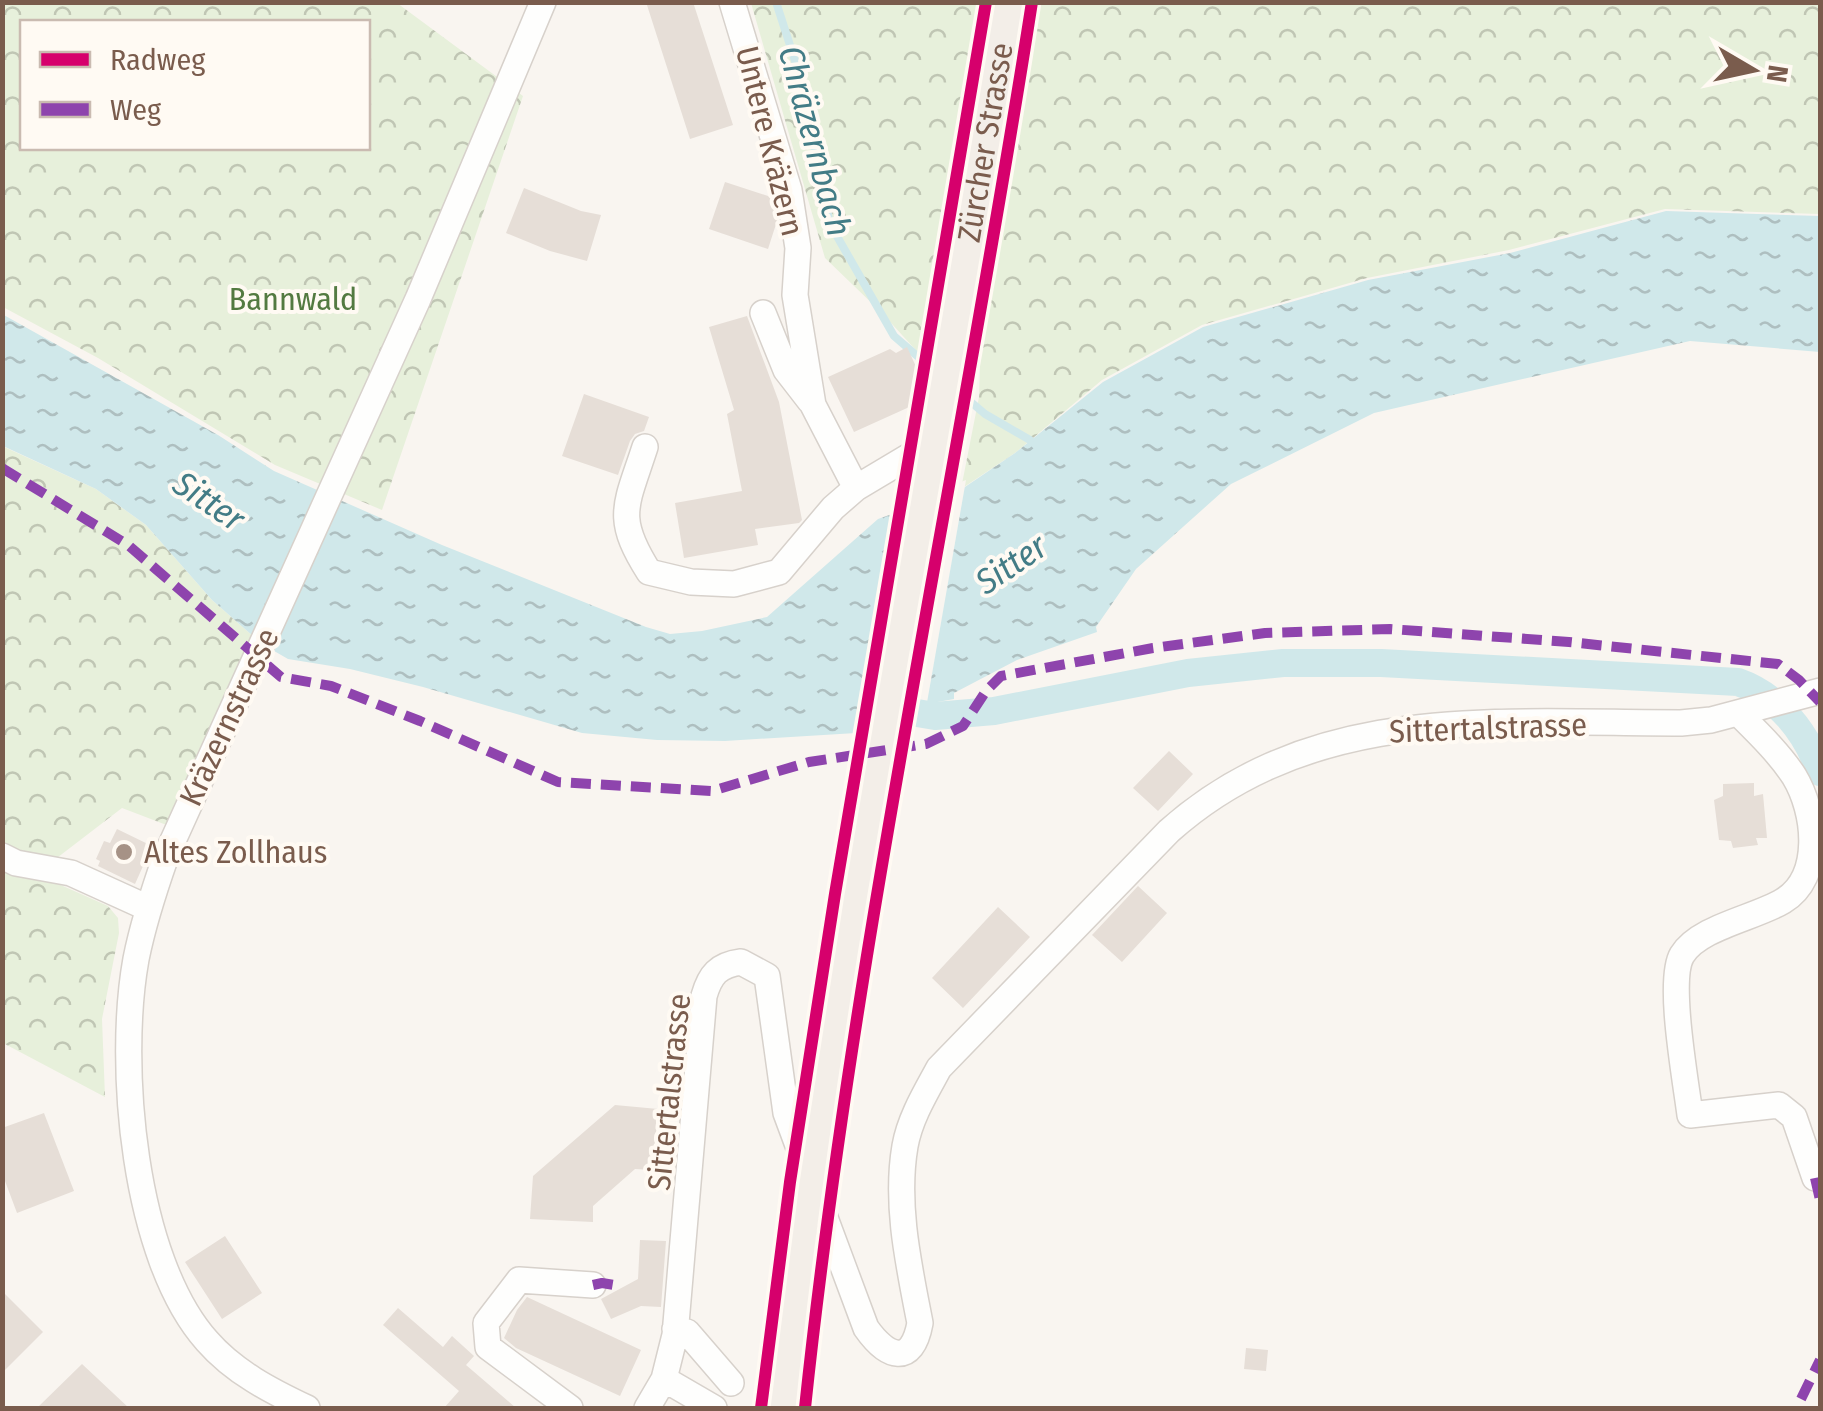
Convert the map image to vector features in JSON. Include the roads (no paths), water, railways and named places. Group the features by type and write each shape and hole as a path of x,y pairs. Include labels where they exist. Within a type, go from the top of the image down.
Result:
{"main road":[{"name":"Zürcher Strasse","path":"783,1408 801,1229 1009,2"}],"street":[{"name":"Kräzernstrasse","path":"308,1408 250,1378 206,1340 176,1294 161,1257 138,1161 129,1066 134,974 148,908 166,856 418,299 544,2"},
{"name":"Untere Kräzern","path":"732,2 789,190 798,248 796,295 812,405 856,488"},
{"path":"763,313 786,370 812,405"},
{"path":"646,448 624,520 629,541 649,572 691,582 734,584 779,572 834,508 856,488 923,448 953,410"},
{"name":"Sittertalstrasse","path":"647,1408 664,1380 675,1329 704,996 708,980 718,969 741,962 767,976 786,1114 866,1328 885,1350 896,1354 909,1351 917,1340 920,1323 901,1193 905,1144 939,1068 1199,804 1267,767 1340,740 1380,731 1454,722 1681,723 1820,691"},
{"path":"1746,711 1795,778 1807,804 1812,861 1796,892 1696,940 1681,956 1677,997 1690,1115 1778,1104 1794,1116 1815,1178"},
{"path":"2,856 71,872 148,908"},
{"path":"570,1408 488,1347 486,1323 518,1280 594,1285"},
{"path":"675,1329 688,1332 731,1383"},
{"path":"664,1380 714,1408"}],"water":[{"name":"Sitter","path":"1666,211 1820,216 1820,352 1690,341 1374,413 1231,484 1136,569 1096,627 1097,632 1017,660 954,693 954,699 932,703 889,731 725,741 582,733 423,687 288,659 262,644 212,600 146,525 96,489 3,446 2,314 218,435 274,471 442,545 646,627 670,634 702,631 767,617 878,519 962,489 1015,453 1103,382 1203,327 1368,280 1510,253"}],"waterway":[{"name":"Chräzernbach","path":"776,2 799,73 830,224 894,336 938,374"},
{"name":"Chräzernbach","path":"952,386 985,414 1030,440"},
{"path":"917,713 935,716 994,711 1188,673 1283,663 1381,663 1738,682 1766,696 1789,718 1807,743 1820,772"}],"place":[{"name":"Altes Zollhaus","path":"124,852"}],"park label":[{"name":"Bannwald","path":"293,299"}]}
